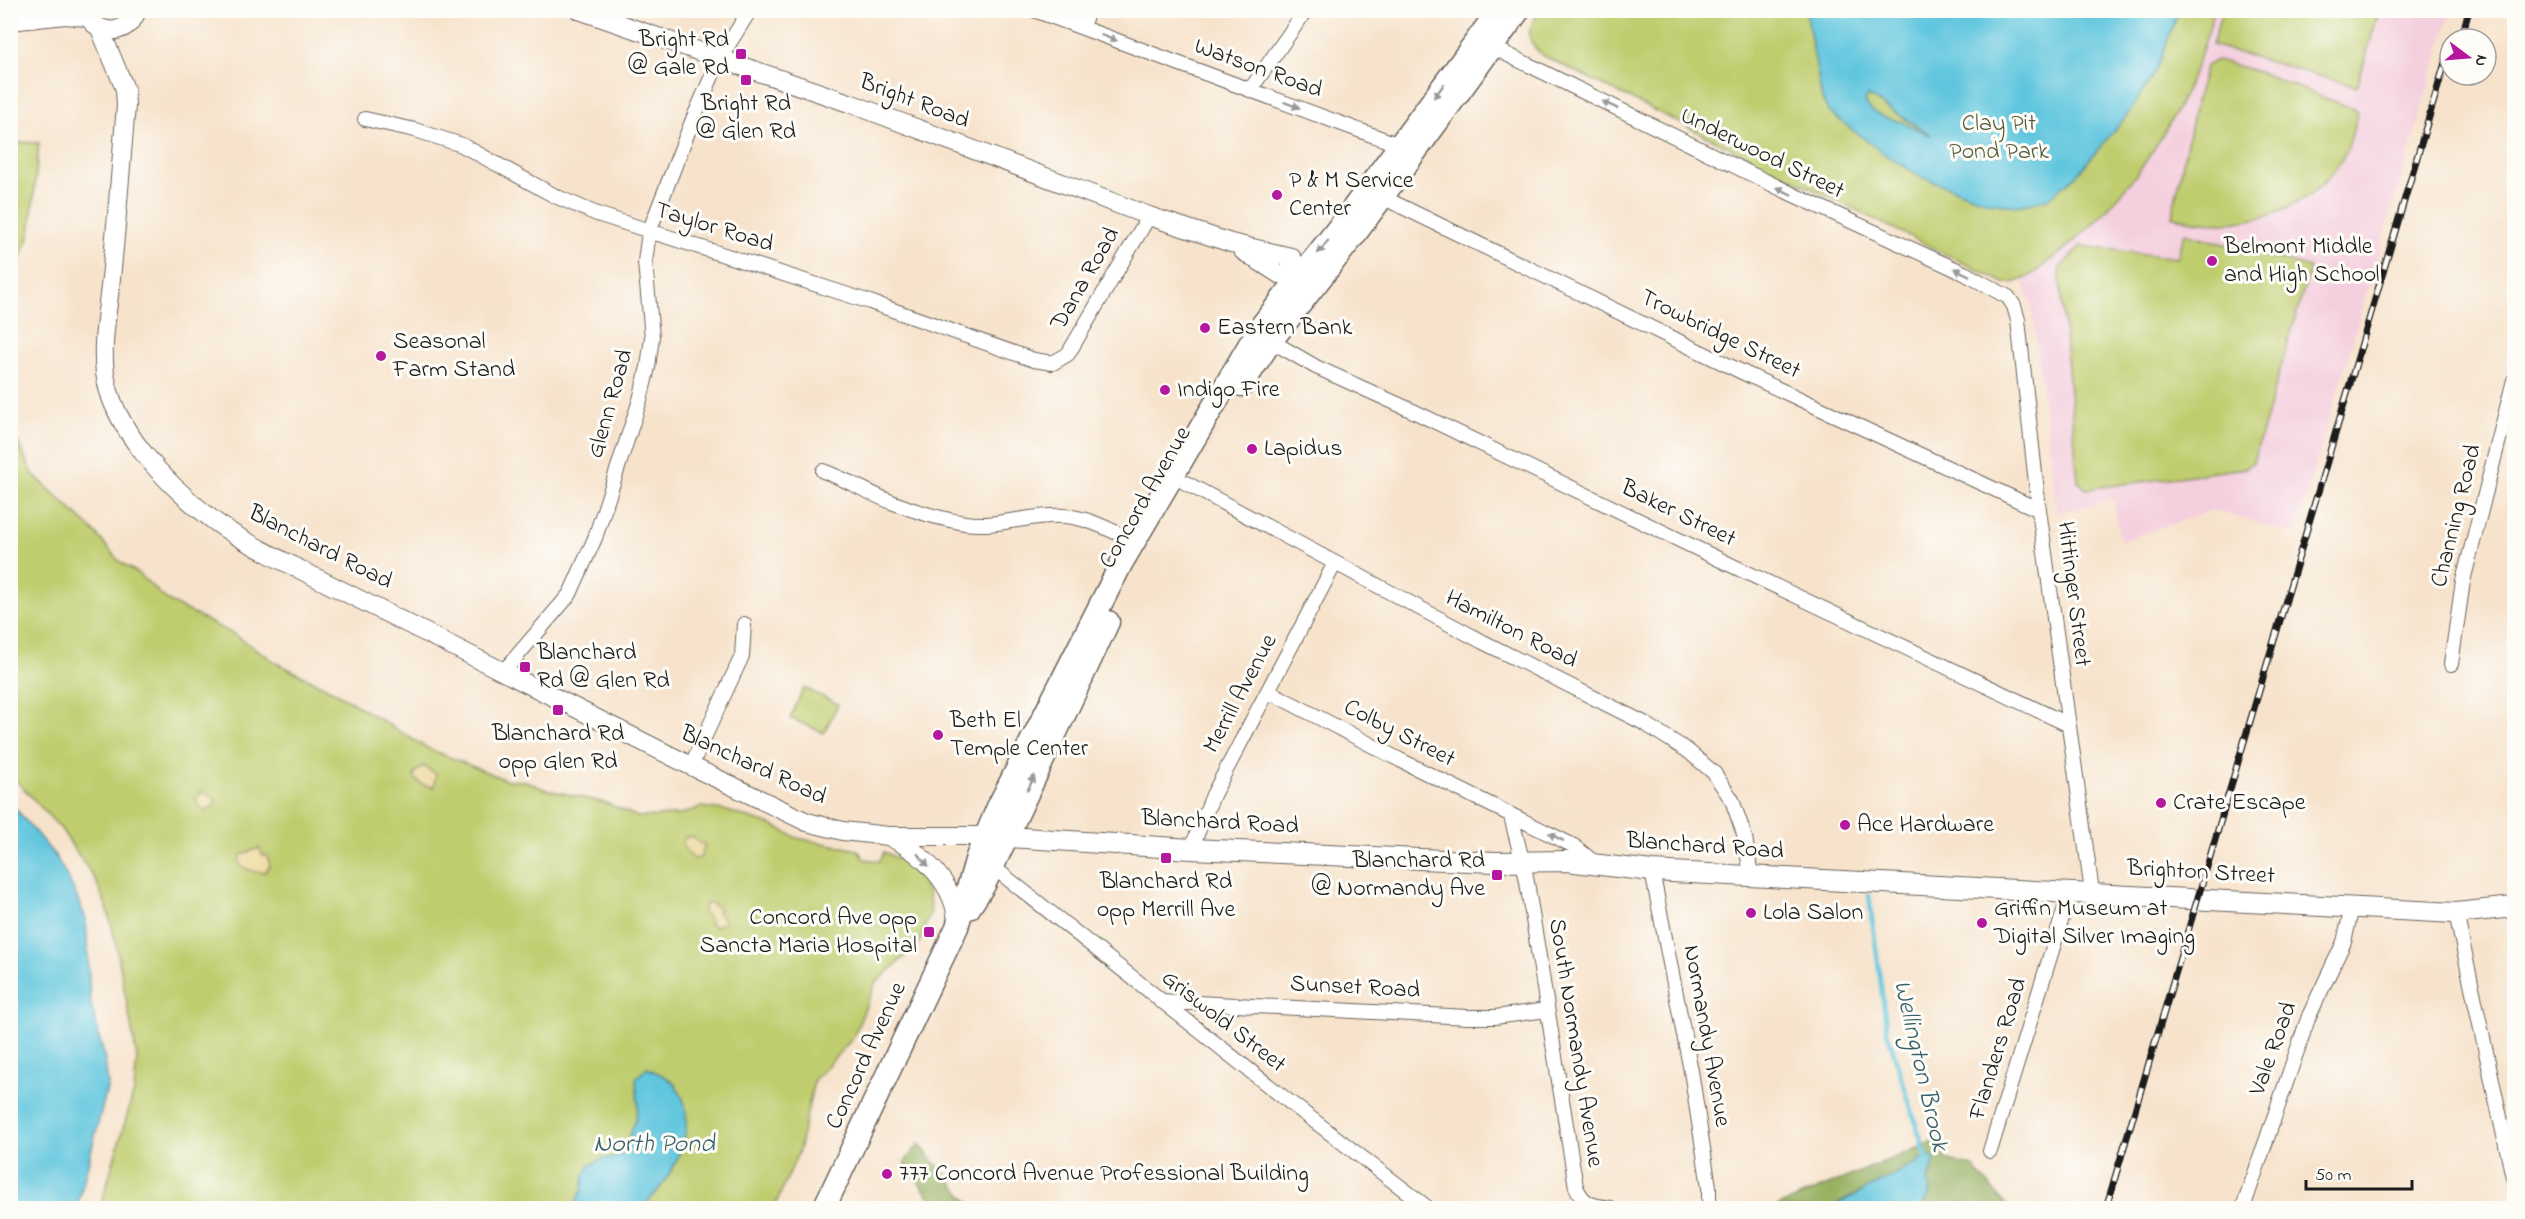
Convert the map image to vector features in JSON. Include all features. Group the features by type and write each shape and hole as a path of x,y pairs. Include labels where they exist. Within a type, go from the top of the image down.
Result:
{"main road":[{"name":"Concord Avenue","path":"1486,43 1499,10"},
{"name":"Concord Avenue","path":"824,1209 957,927 981,892 993,867 996,836 1100,603 1134,541 1264,335 1375,193 1486,43 1519,10"},
{"name":"Concord Avenue","path":"957,927 970,878 996,836 1114,610 1264,335"},
{"name":"Blanchard Road","path":"996,836 1191,849 1495,862 1566,861 1652,872 1885,883"},
{"name":"Brighton Street","path":"1885,883 1986,890 2092,892 2456,913 2514,907"}],"street":[{"path":"10,13 19,10"},
{"path":"10,21 65,15 91,19 118,30 133,21 137,10"},
{"name":"Bright Road","path":"579,10 852,104 1149,216 1231,243 1279,274 1310,277"},
{"name":"Glenn Road","path":"504,671 570,594 595,538 640,400 648,367 652,337 645,262 649,232 693,119 720,58 750,10"},
{"name":"Watson Road","path":"1034,10 1407,148"},
{"path":"1082,27 1088,10"},
{"path":"1250,90 1306,10"},
{"name":"Blanchard Road","path":"91,19 119,74 125,89 126,106 105,331 105,374 114,403 128,430 147,458 209,517 283,561 807,822 843,831 888,836 996,836"},
{"name":"Blanchard Road","path":"119,74 120,42 126,27"},
{"name":"Underwood Street","path":"1486,43 1796,196 1964,273 2012,301"},
{"name":"Taylor Road","path":"365,119 462,144 555,196 649,232 702,246 1034,360 1053,363 1058,360"},
{"name":"Trowbridge Street","path":"1375,193 1746,374 2039,510"},
{"name":"Dana Road","path":"1058,360 1068,354 1149,216"},
{"name":"Hittinger Street","path":"2012,301 2018,320 2039,510 2092,892"},
{"name":"Baker Street","path":"1264,335 1316,367 1413,411 2067,724"},
{"name":"Channing Road","path":"2451,664 2463,580 2514,380"},
{"path":"823,471 893,503 966,523 992,524 1063,516 1084,519 1134,541"},
{"name":"Hamilton Road","path":"1184,482 1483,642 1644,723 1688,751 1713,773 1732,800 1745,837 1751,876"},
{"name":"Merrill Avenue","path":"1191,849 1213,795 1335,563"},
{"path":"691,766 742,656 744,624"},
{"name":"Colby Street","path":"1268,691 1574,846 1597,865"},
{"path":"1511,816 1523,861"},
{"path":"888,836 920,855 950,892 957,909 957,927"},
{"name":"South Normandy Avenue","path":"1523,861 1576,1187 1581,1198 1590,1206 1611,1209"},
{"name":"Griswold Street","path":"993,867 1160,1001 1428,1209"},
{"name":"Normandy Avenue","path":"1652,872 1691,1071 1709,1187 1707,1209"},
{"name":"Flanders Road","path":"1990,1151 2070,891"},
{"name":"Vale Road","path":"2243,1209 2309,1016 2344,942 2352,907"},
{"path":"2456,913 2514,1182"},
{"name":"Sunset Road","path":"1160,1001 1468,1017 1495,1017 1547,1010"}],"shaded area":[{"name":"Belmont Middle and High School","path":"2214,11 2451,11 2446,27 2438,27 2438,55 2295,534 2214,510 2120,541 2114,499 2057,513 2032,308 2023,280 2074,242 2119,198 2165,133 2183,100 2199,61"}],"green space":[{"name":"Clay Pit Pond Park","path":"1540,10 2214,11 2203,48 2173,117 2154,149 2132,179 2081,235 2052,259 2024,279 2004,283 1544,56 1533,45 1530,34 1532,23"},
{"path":"2222,10 2379,11 2357,87 2212,45"},
{"path":"2217,60 2262,73 2358,111 2348,147 2335,170 2318,188 2297,203 2273,214 2222,223 2172,216 2194,109 2206,66"},
{"path":"11,142 39,143 30,235 11,280"},
{"path":"2185,233 2310,268 2253,462 2246,468 2086,489 2078,481 2059,269 2081,246 2177,258"},
{"path":"11,428 33,474 92,529 119,561 139,574 168,601 235,635 277,663 333,691 427,748 506,780 526,781 544,789 606,803 638,817 679,815 701,807 724,810 774,826 797,838 858,850 864,859 880,861 884,852 908,863 918,874 928,893 931,911 919,943 875,984 853,1038 814,1080 799,1151 774,1208 100,1208 134,1091 137,1058 115,939 106,905 95,879 61,829 11,775"},
{"path":"804,688 838,704 824,733 790,718"},
{"path":"1939,1139 1946,1159 1973,1167 2009,1208 1970,1208 1963,1203 1954,1208 1921,1208 1930,1193 1928,1179 1933,1171 1926,1156 1830,1208 1773,1208"},
{"path":"919,1144 971,1205 971,1208 938,1208 904,1163"}],"sand":[{"path":"423,766 436,774 434,787 423,785 414,778 415,773"},
{"path":"201,792 215,799 214,806 203,810 196,802"},
{"path":"686,837 694,837 696,841 705,845 700,858 693,859 684,848 683,841"},
{"path":"259,848 263,855 267,856 270,866 265,872 244,868 239,863 241,855"},
{"path":"710,903 719,908 717,912 723,918 724,924 715,927 710,924 709,918 703,912 705,904"}],"water":[{"path":"1806,10 2179,11 2155,73 2128,114 2075,177 2047,199 2029,204 2016,206 1989,202 1921,177 1884,154 1829,112 1822,99","holes":["1868,96 1930,134 1883,117 1873,111 1865,101"]},
{"path":"11,803 56,857 86,919 90,999 105,1061 108,1084 77,1208 11,1208"},
{"name":"North Pond","path":"647,1068 673,1082 683,1100 686,1116 685,1133 673,1167 653,1197 641,1208 573,1208 590,1165 603,1158 615,1158 623,1152 635,1122 638,1106 636,1078"},
{"path":"1926,1156 1932,1156 1935,1162 1928,1179 1930,1193 1921,1208 1830,1208 1915,1164"}],"waterway":[{"name":"Wellington Brook","path":"1869,895 1887,1031 1926,1156 1925,1161"}],"railway":[{"path":"2464,27 2469,10"},
{"path":"2106,1208 2438,87"}],"place":[{"name":"Bright Rd @ Gale Rd","path":"741,54"},
{"name":"Bright Rd @ Glen Rd","path":"746,80"},
{"name":"P & M Service Center","path":"1277,195"},
{"name":"Belmont Middle and High School","path":"2212,261"},
{"name":"Eastern Bank","path":"1205,328"},
{"name":"Seasonal Farm Stand","path":"381,356"},
{"name":"Indigo Fire","path":"1165,390"},
{"name":"Lapidus","path":"1252,449"},
{"name":"Blanchard Rd @ Glen Rd","path":"525,667"},
{"name":"Blanchard Rd opp Glen Rd","path":"558,710"},
{"name":"Beth El Temple Center","path":"938,735"},
{"name":"Crate Escape","path":"2161,803"},
{"name":"Ace Hardware","path":"1845,825"},
{"name":"Blanchard Rd opp Merrill Ave","path":"1166,858"},
{"name":"Blanchard Rd @ Normandy Ave","path":"1497,875"},
{"name":"Lola Salon","path":"1751,913"},
{"name":"Griffin Museum at Digital Silver Imaging","path":"1982,923"},
{"name":"Concord Ave opp Sancta Maria Hospital","path":"929,932"},
{"name":"777 Concord Avenue Professional Building","path":"887,1174"}]}
